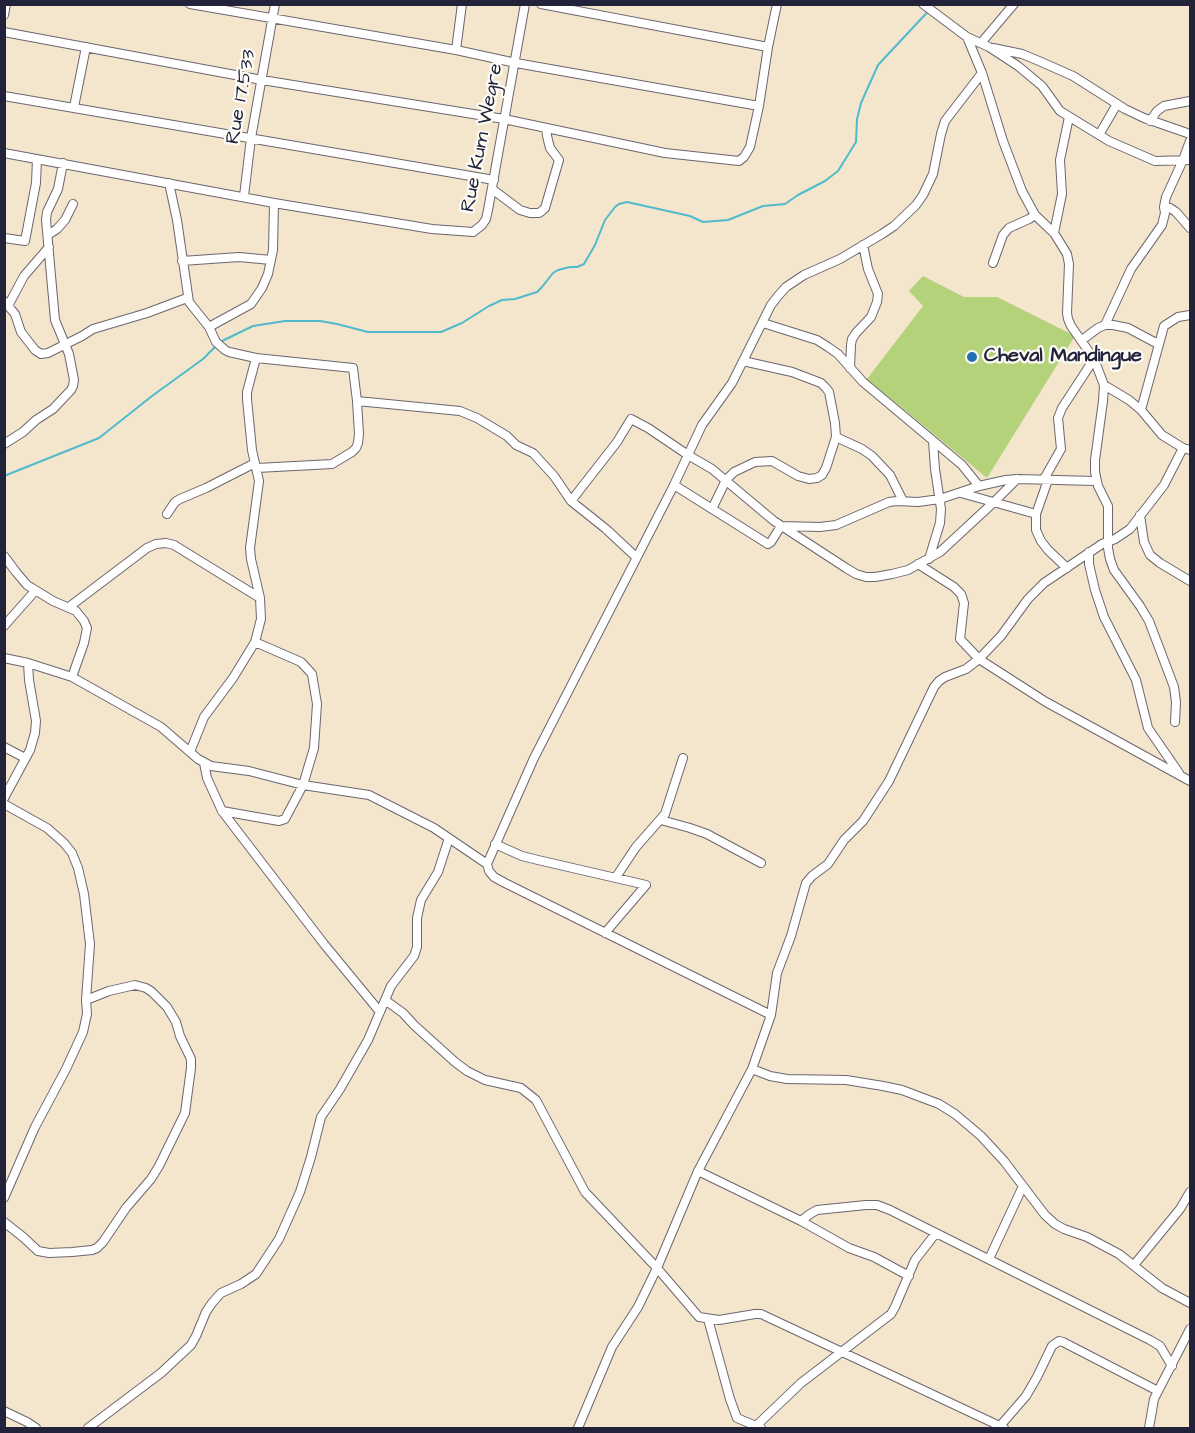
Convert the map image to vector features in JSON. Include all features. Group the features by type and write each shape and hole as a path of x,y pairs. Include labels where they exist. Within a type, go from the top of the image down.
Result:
{"street":[{"path":"4,15 6,4"},
{"path":"190,4 759,106"},
{"name":"Rue 17.533","path":"244,196 251,138 275,4"},
{"path":"456,50 462,4"},
{"name":"Rue Kum Wegre","path":"274,202 432,229 465,232 478,230 486,219 525,4"},
{"path":"542,4 768,47"},
{"path":"4,32 262,80 504,119 665,153 739,161 748,153 750,147 777,4"},
{"path":"923,4 967,37 1006,57 1031,76 1060,111 1109,141 1155,161 1187,160"},
{"path":"985,45 1014,4"},
{"path":"967,37 982,73 1022,190 1035,215 1054,233 1067,254 1070,264 1068,319 1094,358 1104,385 1095,460 1096,481 1108,506 1110,559 1114,570 1149,621 1174,687 1175,723"},
{"path":"985,45 1039,61 1073,76 1117,104 1150,120 1191,134"},
{"path":"74,107 86,47"},
{"path":"771,1015 494,877 489,871 488,864 534,758 674,485 702,425 732,383 771,305 786,287 804,275 840,259 894,226 916,205 933,174 945,121 982,73"},
{"path":"4,96 494,180"},
{"path":"1150,120 1164,106 1191,101"},
{"path":"1099,135 1117,104"},
{"path":"1054,233 1062,194 1060,160 1069,117"},
{"path":"492,189 520,210 539,213 545,208 559,160 550,148 546,128"},
{"path":"1105,325 1131,269 1162,225 1166,197 1187,160 1191,141"},
{"path":"4,153 274,202 274,238 271,260 262,288 250,304 209,327"},
{"path":"4,238 25,241 38,159"},
{"path":"4,444 53,409 71,390 74,380 69,354 55,320 46,220 47,212 58,189 63,163"},
{"path":"167,514 175,502 180,499 256,465 332,464 352,452 358,443 357,401 352,368 256,358 229,352 216,342 209,327 193,309 187,298 177,220 169,183"},
{"path":"48,235 65,220 73,204"},
{"path":"1164,207 1176,212 1191,228"},
{"path":"993,263 1003,235 1009,228 1035,215"},
{"path":"850,368 852,339 871,317 879,294 866,261 863,245"},
{"path":"49,247 24,276 6,303 15,314 21,332 38,353 48,353 93,329 187,298"},
{"path":"182,261 239,257 271,260"},
{"path":"1141,410 1164,326 1178,316 1191,315"},
{"path":"763,323 817,340 838,354 863,382 962,465 979,486"},
{"path":"1082,340 1105,325 1128,328 1158,344"},
{"path":"190,752 204,717 233,678 255,642 261,619 260,598 250,548 259,481 252,450 247,399 256,358"},
{"path":"1067,568 1041,541 1036,530 1036,514 1046,479 1061,449 1058,418 1094,358"},
{"path":"712,509 726,480 742,467 772,461 798,476 809,479 817,478 826,468 836,437 829,392 821,383 792,372 743,361"},
{"path":"578,1428 612,1347 638,1307 698,1171 752,1069 771,1015 777,973 791,936 806,882 828,864 844,840 863,821 889,781 934,687 945,676 966,669 979,659 1037,589 1089,552 1125,533 1164,485 1187,449 1162,435 1141,410 1104,385"},
{"path":"357,401 460,411 504,434 516,445 533,453 554,476 571,501 636,557"},
{"path":"571,501 617,442 631,419 712,469 781,526 856,574 875,577 908,570 929,559 949,544 1017,479"},
{"path":"836,437 872,456 890,475 903,501"},
{"path":"929,559 940,523 940,499 933,441"},
{"path":"781,526 829,526 848,521 889,502 940,499 1006,480 1096,481"},
{"path":"674,485 765,544 771,542 781,526"},
{"path":"961,493 1036,514"},
{"path":"1140,515 1144,542 1150,555 1191,581"},
{"path":"69,607 156,543 174,545 260,598"},
{"path":"1089,552 1089,564 1104,617 1136,680 1148,728 1180,775"},
{"path":"4,556 21,579 35,591 69,607 84,621 87,628 84,643 72,677"},
{"path":"918,564 961,594 964,603 960,639 979,659 1046,702 1191,781"},
{"path":"4,626 35,591"},
{"path":"222,810 282,821 285,819 303,785 314,748 317,704 312,674 301,662 255,642"},
{"path":"4,658 72,677 160,727 204,763 249,771 303,785 369,795 434,828 488,864"},
{"path":"4,798 30,750 35,733 36,721 28,663"},
{"path":"4,747 25,758"},
{"path":"616,877 636,847 661,820 668,807 683,758"},
{"path":"204,763 207,778 222,810 324,944 380,1012"},
{"path":"4,804 47,828 72,853 80,878 90,944 87,1014 83,1032 35,1127 4,1198"},
{"path":"661,820 707,834 761,863"},
{"path":"88,1428 161,1373 191,1346 206,1312 221,1293 251,1278 262,1266 279,1239 300,1192 321,1117 359,1057 391,986 414,956 417,947 417,918 421,900 438,872 449,838"},
{"path":"495,844 530,858 645,885 605,933"},
{"path":"4,1222 38,1251 72,1252 97,1248 159,1166 185,1113 191,1059 176,1022 166,1007 152,992 135,985 117,988 86,1000"},
{"path":"385,1000 403,1012 414,1025 467,1071 485,1080 521,1088 536,1100 585,1192 657,1268 699,1317 719,1320 760,1314 1002,1427 1026,1396 1052,1346 1059,1341 1158,1391"},
{"path":"752,1069 787,1079 846,1080 883,1086 902,1090 939,1104 981,1136 1054,1224 1119,1254 1162,1288 1191,1303"},
{"path":"698,1171 909,1276"},
{"path":"989,1259 1023,1186"},
{"path":"1134,1265 1191,1192"},
{"path":"801,1221 817,1210 866,1205 877,1205 890,1210 1150,1340 1160,1346 1172,1366"},
{"path":"708,1319 737,1418 758,1427 788,1394 891,1314 919,1254 936,1233"},
{"path":"1149,1428 1152,1406 1158,1391 1191,1329"},
{"path":"4,1411 36,1428"}],"green space":[{"name":"Cheval Mandingue","path":"923,276 964,297 997,297 1075,336 987,478 867,379 923,306 909,291"}],"waterway":[{"path":"220,342 253,326 285,321 320,321 368,332 441,332 502,300 515,299 537,292 558,270 584,264 605,220 619,204 627,202 690,216 703,222 728,220 763,206 785,204 838,171 856,142 857,119 861,103 878,65 935,4"},
{"path":"4,476 99,438 203,359 216,346"}],"place":[{"name":"Cheval Mandingue","path":"972,357"}]}
